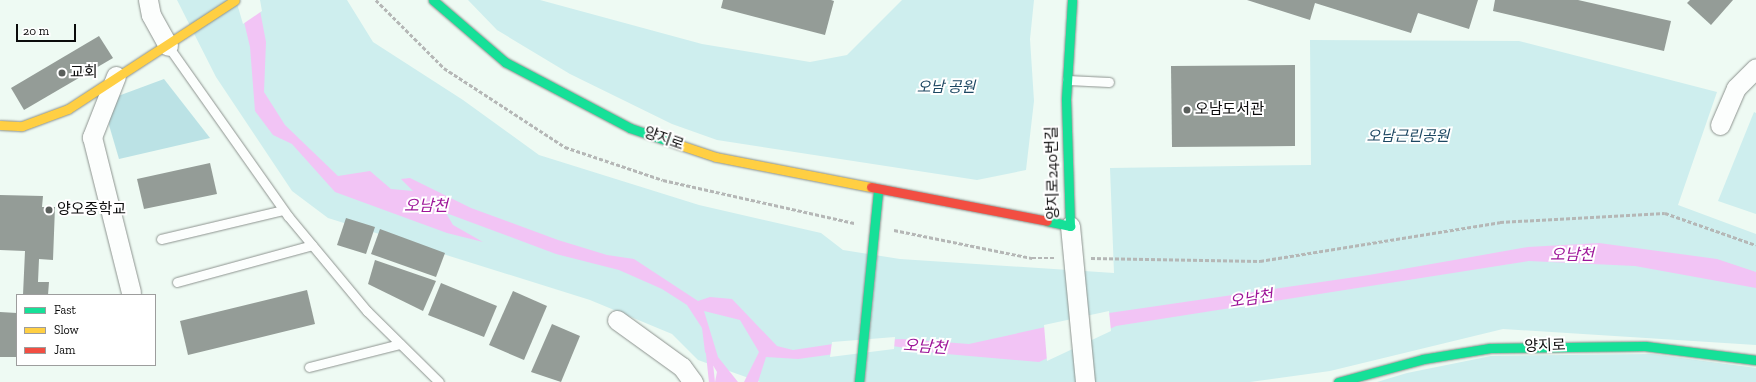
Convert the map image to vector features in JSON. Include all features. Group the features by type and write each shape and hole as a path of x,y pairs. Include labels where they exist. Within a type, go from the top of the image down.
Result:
{"street":[{"path":"148,0 151,15 168,46"},
{"path":"0,125 22,126 68,109 116,76 168,46 234,0"},
{"name":"양지로","path":"433,0 505,62 630,128 716,157 878,191"},
{"name":"양지로240번길","path":"878,191 1070,226 1067,80 1072,0"},
{"path":"1720,125 1736,88 1756,68"},
{"path":"116,76 92,137 130,292"},
{"path":"859,382 878,191"},
{"path":"1070,226 1085,382"},
{"path":"617,320 682,367 693,382"},
{"name":"양지로","path":"1338,382 1423,359 1490,348 1645,346 1756,360"}],"lane":[{"path":"168,46 283,210 367,311 439,382"},
{"path":"1067,80 1109,82"},
{"path":"161,239 283,210"},
{"path":"177,282 312,245"},
{"path":"309,367 400,344"}],"green space":[{"name":"오남근린공원","path":"177,0 347,0 373,42 463,100 539,155 699,205 821,233 843,250 900,259 1114,273 1110,168 1311,165 1310,40 1519,41 1717,92 1678,205 1756,234 1756,345 1503,329 1330,371 1250,382 760,382 698,360 672,334 590,300 328,218 292,191 216,77"},
{"name":"오남 공원","path":"468,0 540,0 702,44 810,62 847,55 902,0 1034,0 1030,39 1034,101 1026,170 977,180 717,140 672,124 570,74 497,30"},
{"path":"1754,112 1756,113 1756,214 1718,201"},
{"path":"1652,354 1756,368 1756,382 1377,382 1407,373 1491,356"}],"shaded area":[{"path":"164,79 210,138 119,159 109,125 110,99"}],"water":[{"name":"오남천","path":"258,0 266,42 264,92 285,125 338,176 370,171 391,189 413,191 401,179 410,178 471,208 558,240 607,255 634,259 698,301 710,297 732,299 777,346 793,350 853,341 903,339 969,344 1109,313 1369,275 1528,247 1599,243 1717,259 1756,272 1756,288 1635,266 1529,261 1116,326 1039,362 935,353 893,346 798,359 766,357 758,382 744,382 759,352 740,320 704,311 718,357 738,382 715,382 717,372 705,352 702,328 687,305 662,289 619,270 556,254 446,213 453,225 483,242 447,233 335,192 292,144 273,135 255,111 250,47 241,9"}],"pier":[{"path":"236,0 260,0 262,11 243,24"},
{"path":"1109,311 1111,331 1047,361 1044,325"},
{"path":"895,337 894,349 830,357 832,342"}],"building":[{"path":"723,0 834,1 825,35 721,8"},
{"path":"1247,0 1478,0 1469,29 1418,13 1411,33 1315,3 1310,20"},
{"path":"1495,0 1578,0 1671,21 1664,51 1493,11"},
{"path":"1690,0 1733,0 1711,25 1687,3"},
{"name":"교회","path":"99,36 113,58 24,110 11,88"},
{"path":"1295,65 1295,146 1172,147 1171,66"},
{"path":"210,163 217,194 144,209 137,179"},
{"path":"0,195 43,196 42,207 55,207 53,260 39,259 38,282 49,282 48,294 23,294 25,251 0,250"},
{"path":"346,218 375,227 366,254 337,245"},
{"path":"380,229 445,253 436,277 371,254"},
{"path":"375,260 436,281 423,311 368,284"},
{"path":"441,283 497,306 484,337 428,315"},
{"path":"307,290 315,324 188,355 180,321"},
{"path":"513,291 547,306 524,360 489,345"},
{"path":"0,312 16,313 16,357 0,357"},
{"path":"552,324 580,336 561,382 531,372"}],"waterway":[{"path":"709,354 712,382"}],"traffic: fast":[{"path":"433,0 505,62 630,128 677,144"},
{"path":"1047,221 1070,226 1066,99 1072,0"},
{"path":"859,382 878,191"},
{"path":"1338,382 1423,359 1490,348 1645,346 1756,360"}],"traffic: slow":[{"path":"0,125 22,126 68,109 235,0"},
{"path":"677,144 716,157 871,187"}],"traffic: jam":[{"path":"871,187 1047,221"}],"place":[{"name":"교회","path":"62,73"},
{"name":"오남도서관","path":"1187,110"},
{"name":"양오중학교","path":"49,210"}]}
